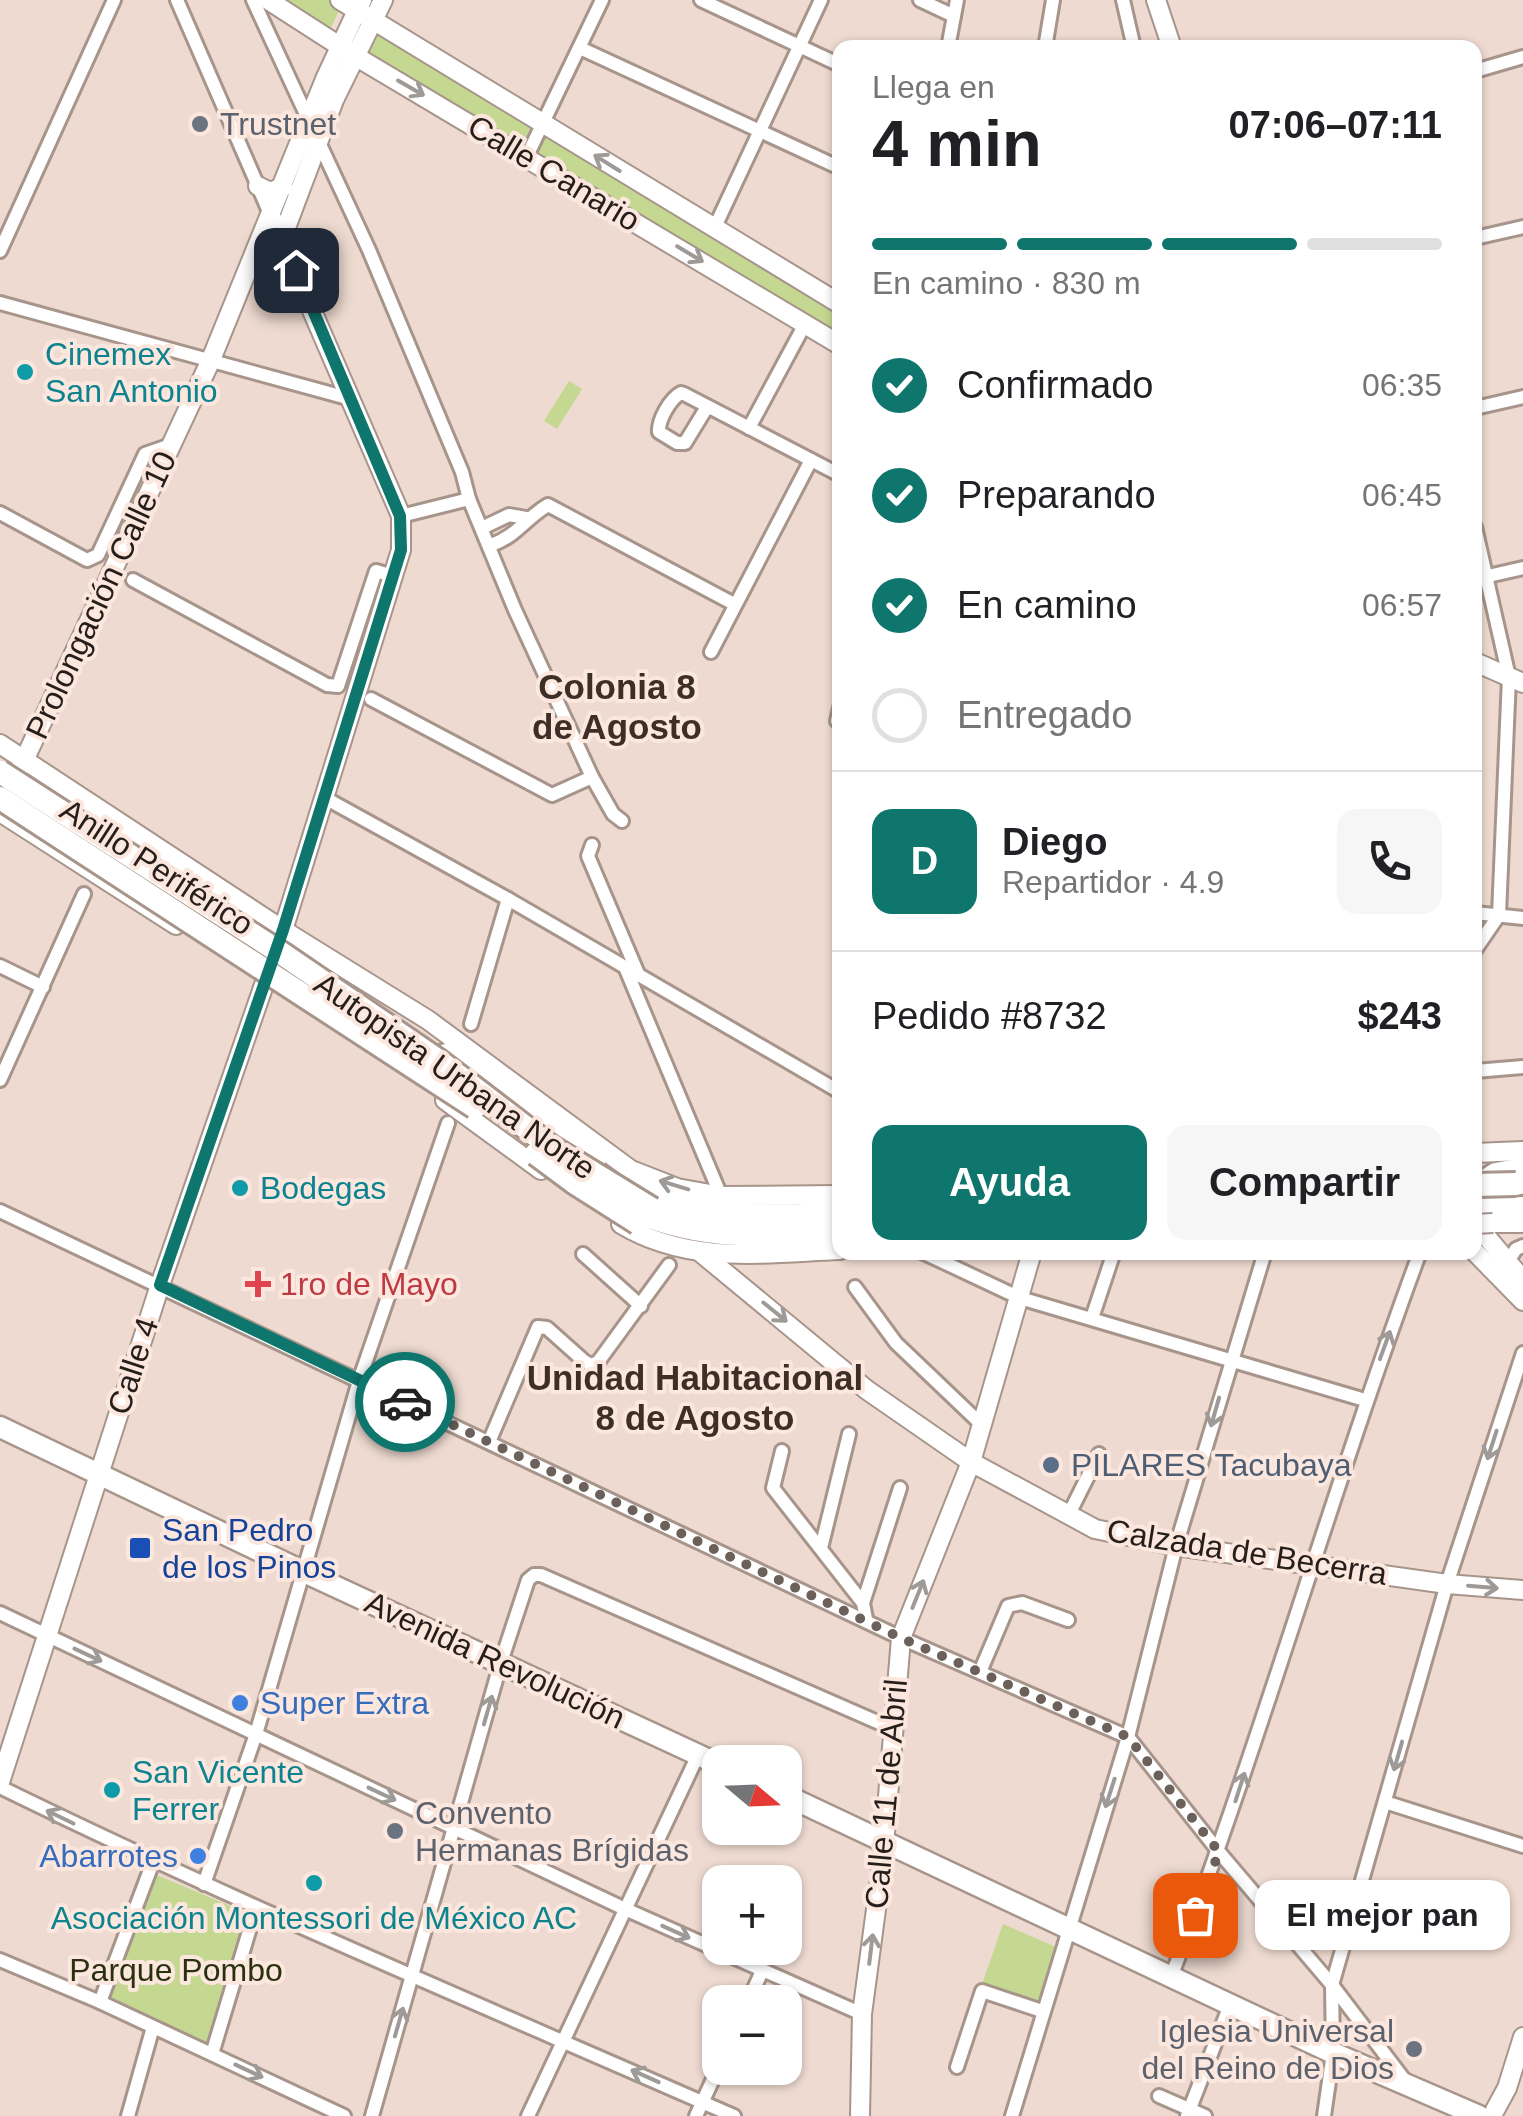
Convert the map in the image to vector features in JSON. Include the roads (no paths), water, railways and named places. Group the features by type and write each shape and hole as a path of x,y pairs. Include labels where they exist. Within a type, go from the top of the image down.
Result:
{"highway":[{"name":"Anillo Periférico","path":"7,786 274,954 474,1073 629,1188 683,1208 763,1216 832,1214"},
{"name":"Autopista Urbana Norte","path":"7,786 284,955 439,1061 551,1147 652,1209 701,1221 832,1224"},
{"name":"Autopista Urbana Norte","path":"7,786 462,1096 574,1183 638,1223 687,1238 796,1242 832,1238"},
{"name":"Anillo Periférico","path":"274,954 459,1087 589,1187 649,1218 708,1234 832,1237"},
{"path":"548,1107 576,1150"},
{"path":"1482,1202 1496,1174 1523,1168"},
{"path":"1482,1206 1523,1185"},
{"path":"1482,1208 1523,1211"}],"main road":[{"name":"Avenida Revolución","path":"0,1426 702,1756"},
{"path":"802,1803 1332,2053 1486,2114"}],"street":[{"path":"0,251 114,0"},
{"path":"176,0 400,516 469,498"},
{"path":"254,0 369,250 489,546 592,777 613,814 622,822"},
{"name":"Calle Canario","path":"268,0 832,339"},
{"name":"Calle Canario","path":"340,0 364,10 832,299"},
{"path":"282,238 364,10 383,0"},
{"path":"527,156 602,0"},
{"path":"701,0 832,60"},
{"path":"714,229 821,0"},
{"path":"920,0 954,16"},
{"path":"950,40 956,0"},
{"path":"1046,40 1053,0"},
{"path":"1123,0 1132,40"},
{"path":"1156,0 1169,40"},
{"path":"580,48 832,164"},
{"name":"Prolongación Calle 10","path":"7,786 210,362 308,123 347,51"},
{"path":"1482,69 1523,57"},
{"path":"258,186 270,192 284,187"},
{"path":"1482,236 1523,226"},
{"path":"0,303 351,400"},
{"path":"749,428 805,324"},
{"path":"1482,407 1523,398"},
{"path":"707,407 832,470"},
{"path":"0,514 87,560 98,555 145,454 171,445"},
{"path":"711,652 811,460"},
{"path":"489,546 516,534 526,518 548,505 734,604"},
{"path":"482,528 509,515 526,518"},
{"name":"Calle 4","path":"0,1785 160,1285 326,798 401,550 400,516"},
{"path":"1482,578 1523,568"},
{"path":"133,580 326,685 338,686 376,571 393,576"},
{"path":"1482,584 1516,680 1499,915 1482,940"},
{"path":"1482,665 1516,680"},
{"path":"371,699 552,796 592,777"},
{"path":"0,744 7,786 274,954 453,1105 595,1209 636,1233 679,1250 744,1254 832,1250"},
{"path":"326,798 832,1087"},
{"path":"592,846 588,856 640,976"},
{"path":"0,1080 84,894"},
{"path":"471,1024 508,899"},
{"path":"1482,914 1523,918"},
{"path":"274,954 428,1020 631,1170 677,1188 721,1196 832,1196"},
{"path":"0,966 43,987"},
{"path":"625,968 721,1196"},
{"path":"1482,1070 1523,1067"},
{"path":"204,1884 256,1734 359,1381 448,1123"},
{"path":"1482,1153 1523,1150"},
{"path":"1482,1209 1523,1223"},
{"path":"0,1232 4,1213 901,1638 1128,1737 1332,1985 1409,2086"},
{"path":"1482,1214 1507,1262 1523,1280"},
{"path":"1507,1262 1523,1246"},
{"name":"Calzada de Becerra","path":"699,1252 868,1390 970,1462 1068,1516 1108,1533 1447,1584 1523,1590"},
{"path":"583,1254 641,1306"},
{"path":"1482,1259 1523,1301"},
{"path":"939,1260 1020,1298 1365,1400"},
{"name":"Calle 11 de Abril","path":"860,2116 862,2014 882,1858 901,1638 970,1462 1030,1260"},
{"path":"1092,1318 1111,1260"},
{"path":"1012,2116 1128,1737 1176,1546 1262,1260"},
{"path":"1172,1978 1219,1852 1365,1400 1417,1260"},
{"path":"489,1442 538,1326 548,1328 591,1365 598,1362 669,1264"},
{"path":"855,1287 896,1343 982,1425"},
{"path":"1324,2116 1332,2053 1332,1985 1447,1584 1523,1353"},
{"path":"820,1548 849,1434"},
{"path":"782,1451 773,1488 863,1603 866,1619"},
{"path":"1068,1516 1099,1454"},
{"path":"863,1603 900,1488"},
{"path":"372,2116 501,1662 528,1580 534,1575 891,1728"},
{"path":"980,1672 1008,1606 1022,1603 1068,1620"},
{"path":"0,1613 625,1909 862,2014"},
{"path":"528,2116 698,1754"},
{"path":"0,1785 153,1862 734,2116"},
{"path":"1386,1802 1523,1846"},
{"path":"100,2002 153,1862"},
{"path":"212,2054 256,1908"},
{"path":"0,1960 100,2002 344,2116"},
{"path":"756,1985 762,1971"},
{"path":"957,2067 982,1991 1042,2011"},
{"path":"1188,2113 1230,2005"},
{"path":"128,2116 153,2027"},
{"path":"1486,2114 1507,2088 1523,2037"},
{"path":"1486,2114 1513,2095 1523,2071"},
{"path":"696,2116 710,2085"},
{"path":"1159,2096 1188,2113 1205,2116"}],"place":[{"name":"Trustnet","path":"200,124"},
{"name":"Cinemex San Antonio","path":"25,372"},
{"name":"Bodegas","path":"240,1188"},
{"name":"1ro de Mayo","path":"258,1284"},
{"name":"PILARES Tacubaya","path":"1051,1465"},
{"name":"San Pedro de los Pinos","path":"140,1548"},
{"name":"Super Extra","path":"240,1703"},
{"name":"San Vicente Ferrer","path":"112,1790"},
{"name":"Convento Hermanas Brígidas","path":"395,1831"},
{"name":"Abarrotes","path":"198,1856"},
{"name":"Asociación Montessori de México AC","path":"314,1883"},
{"name":"El mejor pan","path":"1195,1915"},
{"name":"Iglesia Universal del Reino de Dios","path":"1414,2049"}],"district":[{"name":"Colonia 8 de Agosto","path":"617,706"},
{"name":"Unidad Habitacional 8 de Agosto","path":"695,1397"}],"park label":[{"name":"Parque Pombo","path":"176,1970"}]}
